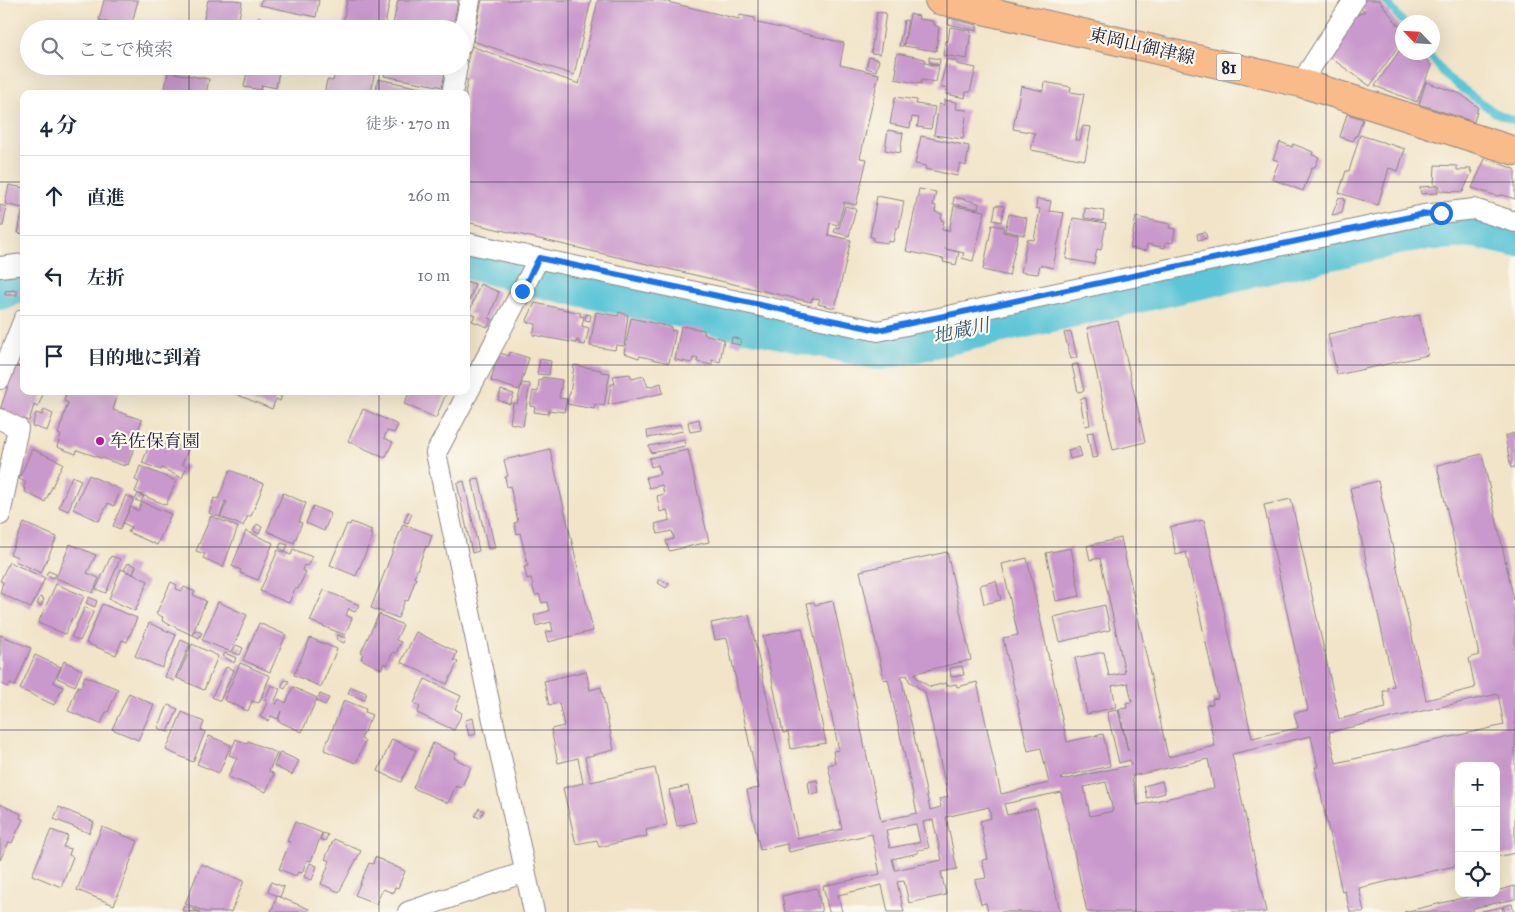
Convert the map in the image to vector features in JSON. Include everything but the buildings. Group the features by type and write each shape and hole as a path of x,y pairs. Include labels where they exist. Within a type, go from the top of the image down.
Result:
{"main road":[{"name":"東岡山御津線","path":"939,0 1301,83 1515,151"}],"street":[{"path":"466,20 470,0"},
{"path":"1301,83 1354,0"},
{"path":"453,90 455,75"},
{"path":"470,244 878,330 1424,214 1474,209 1515,222"},
{"path":"470,389 539,258"},
{"path":"0,267 20,264"},
{"path":"0,379 20,329"},
{"path":"467,395 436,453 534,912"},
{"path":"0,419 18,428 0,516"},
{"path":"408,912 525,872"}],"waterway":[{"path":"1385,0 1397,15"},
{"path":"1433,60 1447,77 1494,112 1515,121"},
{"name":"地蔵川","path":"470,258 550,278 880,348 1416,229 1476,226 1515,235"},
{"name":"地蔵川","path":"0,288 20,280"}],"place":[{"name":"牟佐保育園","path":"100,441"}],"route":[{"path":"522,291 539,258 878,330 1424,214 1441,213"}]}
